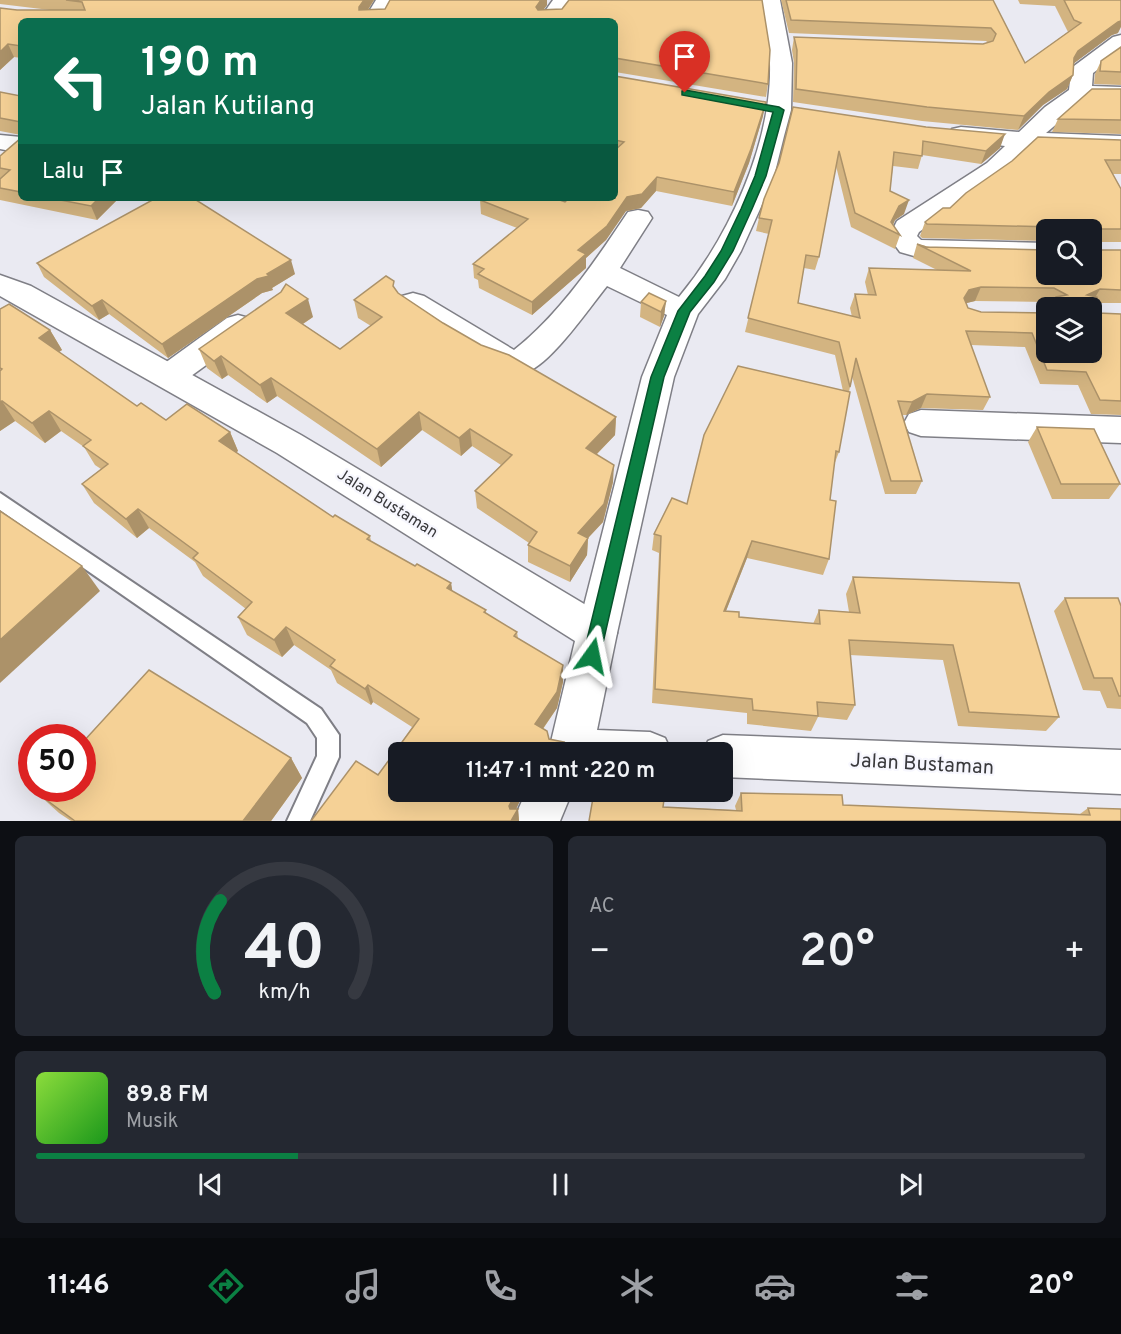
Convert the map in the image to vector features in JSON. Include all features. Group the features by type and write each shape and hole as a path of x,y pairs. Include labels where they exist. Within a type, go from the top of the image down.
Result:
{"street":[{"path":"376,18 386,0"},
{"path":"551,18 564,0"},
{"path":"572,742 658,377 684,311 710,279 727,251 747,209 760,176 779,110 781,63 789,42 770,0"},
{"path":"1080,93 1082,71 1121,42"},
{"path":"1036,252 921,249 910,246 903,237 906,227 996,168 1054,112 1080,93 1121,94"},
{"path":"942,132 1025,140 1121,144"},
{"path":"0,142 18,145"},
{"path":"413,303 506,360 520,362 540,346 603,272 638,218"},
{"path":"603,272 684,311"},
{"name":"Jalan Bustaman","path":"0,285 21,293 289,444 597,633"},
{"path":"170,376 257,313"},
{"path":"921,423 1121,430"},
{"name":"Jalan Bustaman","path":"733,756 1121,772"},
{"path":"536,821 545,802"}],"lane":[{"path":"0,500 314,716 328,735 328,757 298,821"}],"building":[{"path":"66,0 364,0 359,10 385,9 390,0 541,0 536,7 538,10 562,9 569,0 762,0 770,50 768,84 618,59 618,18 18,18 18,46 8,44 0,52 0,8 85,10 82,2"},
{"path":"786,0 993,0 1025,63 1081,23 1074,20 1064,0 1121,0 1121,21 1078,51 1074,58 1073,75 1049,92 1024,116 927,107 796,89 797,50 794,37 983,44 993,41 996,34 991,28 791,20"},
{"path":"1121,47 1121,72 1100,71 1101,61"},
{"path":"618,77 766,102 734,192 657,177 642,194 627,197 607,226 578,250 586,254 532,302 478,274 484,269 473,264 528,219 483,201 618,201 618,147 624,142 618,141"},
{"path":"1092,89 1121,89 1121,120 1058,119"},
{"path":"0,92 18,95 18,121 0,118"},
{"path":"793,107 926,127 1005,134 986,151 923,141 922,156 894,152 890,191 909,200 899,206 891,222 900,235 855,213 839,151 819,257 806,255 798,303 860,318 855,294 876,295 869,268 971,271 917,244 926,247 1036,250 1036,285 1102,285 1102,250 1121,250 1121,290 1100,289 1087,295 1097,297 1056,297 1067,295 1054,288 981,287 969,290 964,298 968,308 981,312 1036,313 1036,343 1032,333 966,331 990,397 927,394 912,402 898,401 922,481 891,481 856,358 850,387 839,342 748,318 772,220 759,218 779,163"},
{"path":"1038,137 1121,140 1121,160 1105,160 1121,189 1121,229 1102,229 1102,219 1036,219 1036,227 927,224 925,222 943,208 950,208 966,193 1012,161"},
{"path":"18,141 18,191 0,188 0,179 10,170 0,168 0,156"},
{"path":"65,201 96,201 91,206"},
{"path":"151,201 198,201 291,260 267,274 269,276 257,279 162,344 102,300 92,306 37,263"},
{"path":"386,276 394,281 393,286 398,293 443,323 481,345 509,355 616,417 586,448 614,465 604,504 578,533 588,538 570,566 528,545 537,532 475,491 512,455 470,429 459,438 419,412 377,449 271,378 260,385 221,356 214,361 199,349 281,292 286,284 308,299 286,313 340,349 382,317 354,300"},
{"path":"649,293 666,301 661,312 641,302"},
{"path":"9,304 50,330 39,338 137,406 141,403 166,420 187,404 230,432 219,441 333,517 335,515 370,536 367,539 451,583 447,588 486,610 484,612 517,632 514,636 563,665 557,692 535,724 547,731 549,739 564,742 402,742 419,719 368,685 365,689 330,666 335,660 286,627 274,640 238,617 252,602 193,558 198,553 138,509 126,519 82,484 108,464 83,446 91,440 49,411 32,423 2,401 0,402 0,371 2,369 0,368 0,309"},
{"path":"1102,313 1121,314 1121,401 1100,400 1086,372 1047,370 1044,363 1102,363"},
{"path":"738,366 850,392 839,452 836,451 830,500 836,501 829,559 752,541 724,611 739,612 739,617 820,624 819,610 860,613 853,577 1019,583 1059,717 969,712 953,645 849,640 855,705 817,702 818,716 753,710 752,699 655,689 661,536 654,534 672,498 687,504 704,435"},
{"path":"1037,427 1094,429 1120,484 1061,484"},
{"path":"0,511 82,566 0,640"},
{"path":"1065,598 1118,598 1121,606 1121,696 1112,678 1094,678"},
{"path":"149,670 291,758 243,821 75,821 49,802 96,802 96,728"},
{"path":"356,761 378,775 388,761 388,802 511,802 510,809 518,809 511,821 311,821"},
{"path":"741,793 842,795 843,805 1090,815 1088,808 1121,809 1121,821 589,821 592,802 664,802 663,807 742,811"}],"route":[{"path":"592,656 658,377 684,311 710,279 727,251 747,209 760,176 779,110 685,93"}]}
